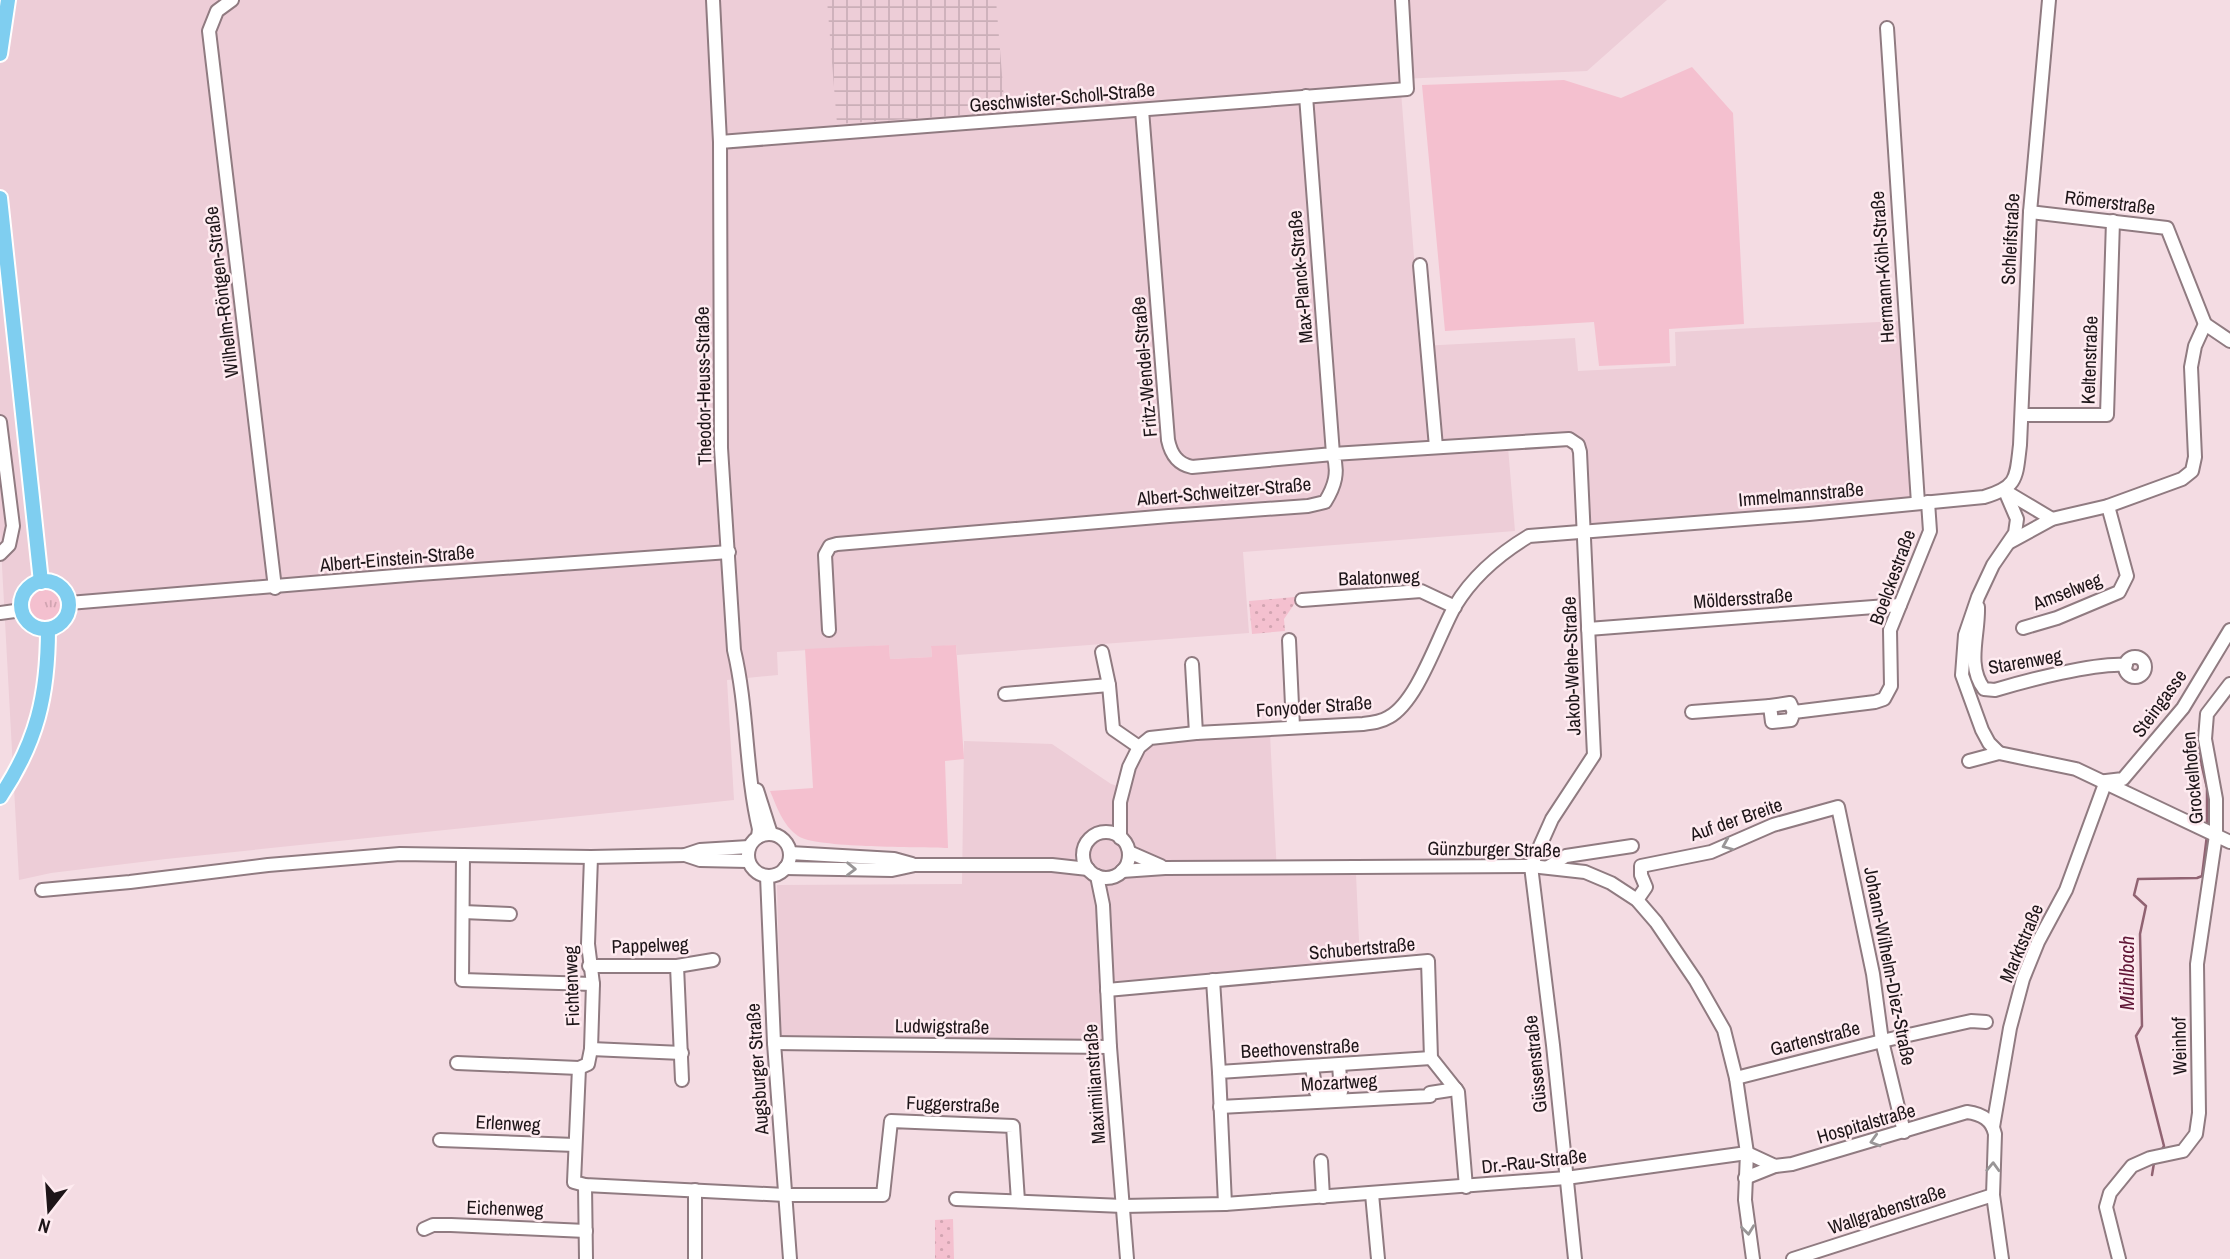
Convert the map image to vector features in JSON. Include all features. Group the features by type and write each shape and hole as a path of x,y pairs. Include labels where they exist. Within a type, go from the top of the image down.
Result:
{"main road":[{"path":"0,54 8,0"},
{"path":"0,198 41,582"},
{"path":"41,582 49,582 63,589 69,603 65,618 60,624 48,629 31,624 22,611 22,603 28,589 41,582"},
{"path":"0,797 28,748 36,725 46,678 48,629"}],"street":[{"name":"Wilhelm-Röntgen-Straße","path":"232,0 217,11 209,31 275,588"},
{"name":"Theodor-Heuss-Straße","path":"713,0 720,142 721,448 734,650 739,671 748,771 759,829 752,848"},
{"name":"Geschwister-Scholl-Straße","path":"720,142 1407,89 1402,0"},
{"name":"Schleifstraße","path":"2005,491 2014,480 2020,446 2030,212 2049,0"},
{"name":"Hermann-Köhl-Straße","path":"1886,28 1923,503"},
{"name":"Max-Planck-Straße","path":"1306,96 1333,454"},
{"name":"Fritz-Wendel-Straße","path":"1142,110 1171,451 1178,461 1192,467 1333,454"},
{"name":"Römerstraße","path":"2030,212 2167,228 2205,324"},
{"name":"Keltenstraße","path":"2022,415 2107,415 2113,221"},
{"path":"1420,265 1436,447"},
{"path":"2010,542 2052,519 2108,506 2182,479 2192,471 2195,457 2191,367 2195,346 2205,324 2230,341"},
{"path":"0,422 13,526 9,545 0,554"},
{"path":"1333,454 1569,439 1578,445 1580,452 1585,531"},
{"name":"Albert-Schweitzer-Straße","path":"829,630 825,555 830,546 1308,506 1325,502 1333,490 1338,468 1333,454"},
{"name":"Immelmannstraße","path":"1585,531 1801,515 1984,497 2005,491"},
{"path":"2005,491 2052,519"},
{"path":"1999,753 1982,730 1962,675 1965,635 1978,597 1993,565 2015,533 2017,519 2005,491"},
{"name":"Boelckestraße","path":"1692,712 1770,706 1772,722 1791,720 1794,712 1884,699 1891,686 1889,630 1930,531 1923,503"},
{"name":"Amselweg","path":"2023,628 2057,618 2119,592 2127,576 2108,506"},
{"name":"Fonyoder Straße","path":"1139,747 1150,738 1159,736 1363,724 1389,718 1413,692 1455,607 1488,565 1529,536 1585,531"},
{"name":"Jakob-Wehe-Straße","path":"1531,866 1552,819 1594,755 1585,531"},
{"name":"Albert-Einstein-Straße","path":"69,603 729,552"},
{"name":"Balatonweg","path":"1302,600 1421,591 1455,607"},
{"name":"Starenweg","path":"1978,597 1979,620 1973,650 1977,680 1984,689 1995,690 2066,673 2117,664 2126,665"},
{"name":"Möldersstraße","path":"1588,629 1900,605"},
{"path":"0,613 22,611"},
{"name":"Steingasse","path":"2106,781 2123,779 2159,739 2183,708 2230,630"},
{"path":"1289,640 1293,727"},
{"path":"1098,874 1084,860 1084,851 1091,838 1103,832 1119,802 1133,757 1139,747 1113,729 1109,685 1102,652"},
{"path":"1192,664 1196,733"},
{"name":"Grockelhofen","path":"2211,833 2216,799 2206,739 2207,714 2230,684"},
{"path":"1005,694 1109,685"},
{"path":"1969,761 1999,753 2076,769 2230,842"},
{"name":"Theodor-Heuss-Straße","path":"748,771 764,807 771,834"},
{"name":"Marktstraße","path":"2002,1259 1993,1195 1990,1123 2001,1094 2010,1028 2023,979 2038,942 2066,890 2106,781"},
{"path":"785,868 892,870 915,865 1052,864 1098,874 1122,871 1128,863 1129,852 1120,838 1119,802"},
{"name":"Auf der Breite","path":"1637,900 1646,887 1641,866 1711,852 1773,825 1838,807"},
{"name":"Johann-Wilhelm-Diez-Straße","path":"1838,807 1873,974 1882,1041 1904,1132"},
{"path":"1103,832 1120,838"},
{"name":"Weinhof","path":"2119,1259 2106,1206 2110,1193 2132,1166 2150,1158 2183,1151 2196,1134 2200,1113 2197,964 2211,833"},
{"path":"42,890 339,858 401,854 591,857 685,855 700,850 752,848 771,834 784,840 790,853 785,868 777,874 767,876 755,871 752,848"},
{"path":"1548,867 1566,856 1632,846"},
{"path":"1052,864 1084,851"},
{"name":"Günzburger Straße","path":"1129,852 1165,868"},
{"path":"790,853 894,859 915,865"},
{"path":"463,855 462,980 593,984"},
{"name":"Fichtenweg","path":"585,1185 574,1182 579,1068 588,1063 591,1049 591,857"},
{"name":"Günzburger Straße","path":"1122,871 1165,868 1531,866 1585,872 1611,883 1637,900 1656,922 1696,981 1724,1030 1736,1079 1747,1153 1746,1210 1753,1259"},
{"name":"Güssenstraße","path":"1531,866 1575,1259"},
{"name":"Maximilianstraße","path":"1098,874 1103,905 1110,1048 1127,1259"},
{"name":"Augsburger Straße","path":"767,876 774,1043 790,1259"},
{"path":"463,912 510,914"},
{"name":"Pappelweg","path":"589,966 677,966 713,961"},
{"name":"Schubertstraße","path":"1107,990 1428,961 1431,1058"},
{"path":"677,966 682,1080"},
{"path":"1213,981 1219,1072"},
{"name":"Gartenstraße","path":"1736,1079 1882,1041 1971,1021 1986,1022"},
{"name":"Ludwigstraße","path":"774,1043 1110,1048"},
{"path":"591,1049 682,1053"},
{"path":"1431,1058 1458,1092 1466,1187"},
{"name":"Beethovenstraße","path":"1225,1204 1219,1072 1431,1058"},
{"path":"457,1063 579,1068"},
{"path":"1312,1067 1316,1092 1341,1092 1339,1065"},
{"name":"Mozartweg","path":"1220,1107 1430,1096 1430,1093 1456,1089"},
{"name":"Hospitalstraße","path":"1745,1178 1775,1166 1792,1164 1983,1108 2001,1094"},
{"path":"1967,1112 1976,1113 1990,1123"},
{"name":"Fuggerstraße","path":"785,1195 883,1195 891,1121 1013,1126 1018,1201"},
{"name":"Erlenweg","path":"440,1140 575,1146"},
{"path":"1747,1153 1775,1166"},
{"name":"Dr.-Rau-Straße","path":"956,1199 1123,1206 1225,1204 1566,1178 1747,1153"},
{"path":"1321,1161 1324,1197"},
{"path":"586,1259 585,1185 785,1195"},
{"path":"695,1190 695,1259"},
{"path":"1372,1194 1378,1259"},
{"name":"Wallgrabenstraße","path":"1793,1259 1993,1195"},
{"name":"Eichenweg","path":"424,1229 433,1225 451,1225 586,1231"}],"shaded area":[{"path":"0,0 1667,0 1587,71 1400,79 1421,346 1575,338 1578,371 1676,366 1675,332 1899,321 1910,498 1589,524 1585,443 1508,447 1515,531 1243,552 1249,633 957,655 956,645 931,647 932,657 890,659 889,645 777,652 778,675 727,680 734,800 166,859 51,873 19,880 0,529"},
{"path":"827,0 996,0 1005,112 837,124"},
{"path":"1270,734 1277,874 1356,874 1360,963 1099,982 1101,1041 781,1039 777,885 962,884 964,741 1052,744 1111,784 1129,789 1144,750 1155,742"}],"green space":[{"path":"1692,67 1733,113 1744,324 1669,329 1670,363 1599,366 1594,322 1445,331 1422,85 1564,80 1621,98"},
{"path":"45,589 56,594 61,605 56,616 45,621 34,616 29,605 34,594"},
{"path":"1295,597 1295,603 1284,619 1285,631 1252,634 1249,601"},
{"path":"889,645 890,659 932,657 931,646 956,645 964,759 945,761 948,848 845,845 798,836 784,822 770,791 813,788 805,649"},
{"path":"953,1219 954,1259 935,1259 935,1220"}],"waterway":[{"name":"Mühlbach","path":"2202,711 2197,745 2207,788 2207,828"},
{"name":"Mühlbach","path":"2161,1151 2164,1146 2136,1036 2142,1026 2140,934 2146,906 2134,895 2138,879 2202,876 2207,835"},
{"name":"Mühlbach","path":"2152,1175 2154,1163"}]}
